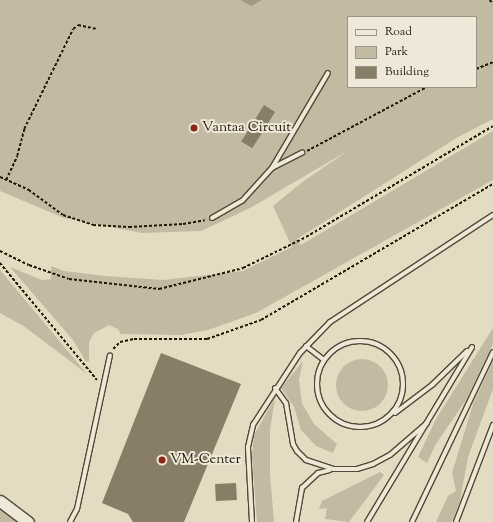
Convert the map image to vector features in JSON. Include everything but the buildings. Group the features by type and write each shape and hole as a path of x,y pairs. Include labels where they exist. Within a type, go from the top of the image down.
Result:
{"main road":[{"path":"0,502 28,522"}],"lane":[{"path":"212,218 242,201 272,168 328,73"},
{"path":"272,168 302,153"},
{"path":"252,522 248,464 250,436 257,415 306,346 330,322 493,215"},
{"path":"367,522 472,347 432,385 389,418 375,425 360,428 350,427 332,417 320,400 317,390 318,374 324,360 341,345 352,342 375,343 389,352 400,366 404,388 401,399 389,418"},
{"path":"306,346 324,360"},
{"path":"412,522 493,352"},
{"path":"70,522 77,509 110,355"},
{"path":"275,388 281,396 289,414 293,444 297,451 306,460 332,469"},
{"path":"296,522 302,488 318,473 332,469 357,469 372,464 390,454 426,423"},
{"path":"456,522 493,426"}],"path":[{"path":"490,0 493,4"},
{"path":"6,180 17,156 24,129 73,29 78,25 97,29"},
{"path":"477,69 493,62"},
{"path":"302,153 425,88"},
{"path":"0,251 30,265 69,279 159,289 243,268 306,237 493,126"},
{"path":"0,177 29,190 63,215 93,225 129,227 183,224 212,218"},
{"path":"110,355 120,342 134,339 207,339 261,320 493,184"},
{"path":"0,263 104,387"}],"green space":[{"name":"Vantaa Circuit","path":"0,0 493,0 493,119 458,137 297,239 301,245 493,131 493,180 256,313 208,330 181,335 121,334 118,329 109,325 94,333 89,342 89,361 86,362 73,340 10,267 42,280 51,279 51,266 64,271 105,276 163,280 243,271 292,247 273,206 301,183 349,150 250,208 201,231 142,233 64,218 0,191"},
{"path":"0,270 87,374 25,327 0,313"},
{"path":"493,328 493,344 466,400 436,444 427,463 418,457 436,419"},
{"path":"362,359 372,361 380,367 386,375 388,385 386,395 380,403 372,409 362,411 352,409 344,403 338,395 336,385 338,375 344,367 352,361"},
{"path":"303,361 299,380 302,403 314,424 337,444 333,453 316,446 301,430 294,407 281,388"},
{"path":"493,361 493,389 468,457 460,501 452,522 436,522 448,496 456,491 452,473 473,404"},
{"path":"275,398 270,430 270,474 274,522 257,522 252,456 254,435"},
{"path":"380,472 384,475 349,522 325,519 327,508 319,509 322,501"},
{"path":"0,508 19,522 0,522"}],"shaded area":[{"path":"241,0 262,0 251,6"}],"place":[{"name":"Vantaa Circuit","path":"194,128"},
{"name":"VM-Center","path":"162,460"}]}
